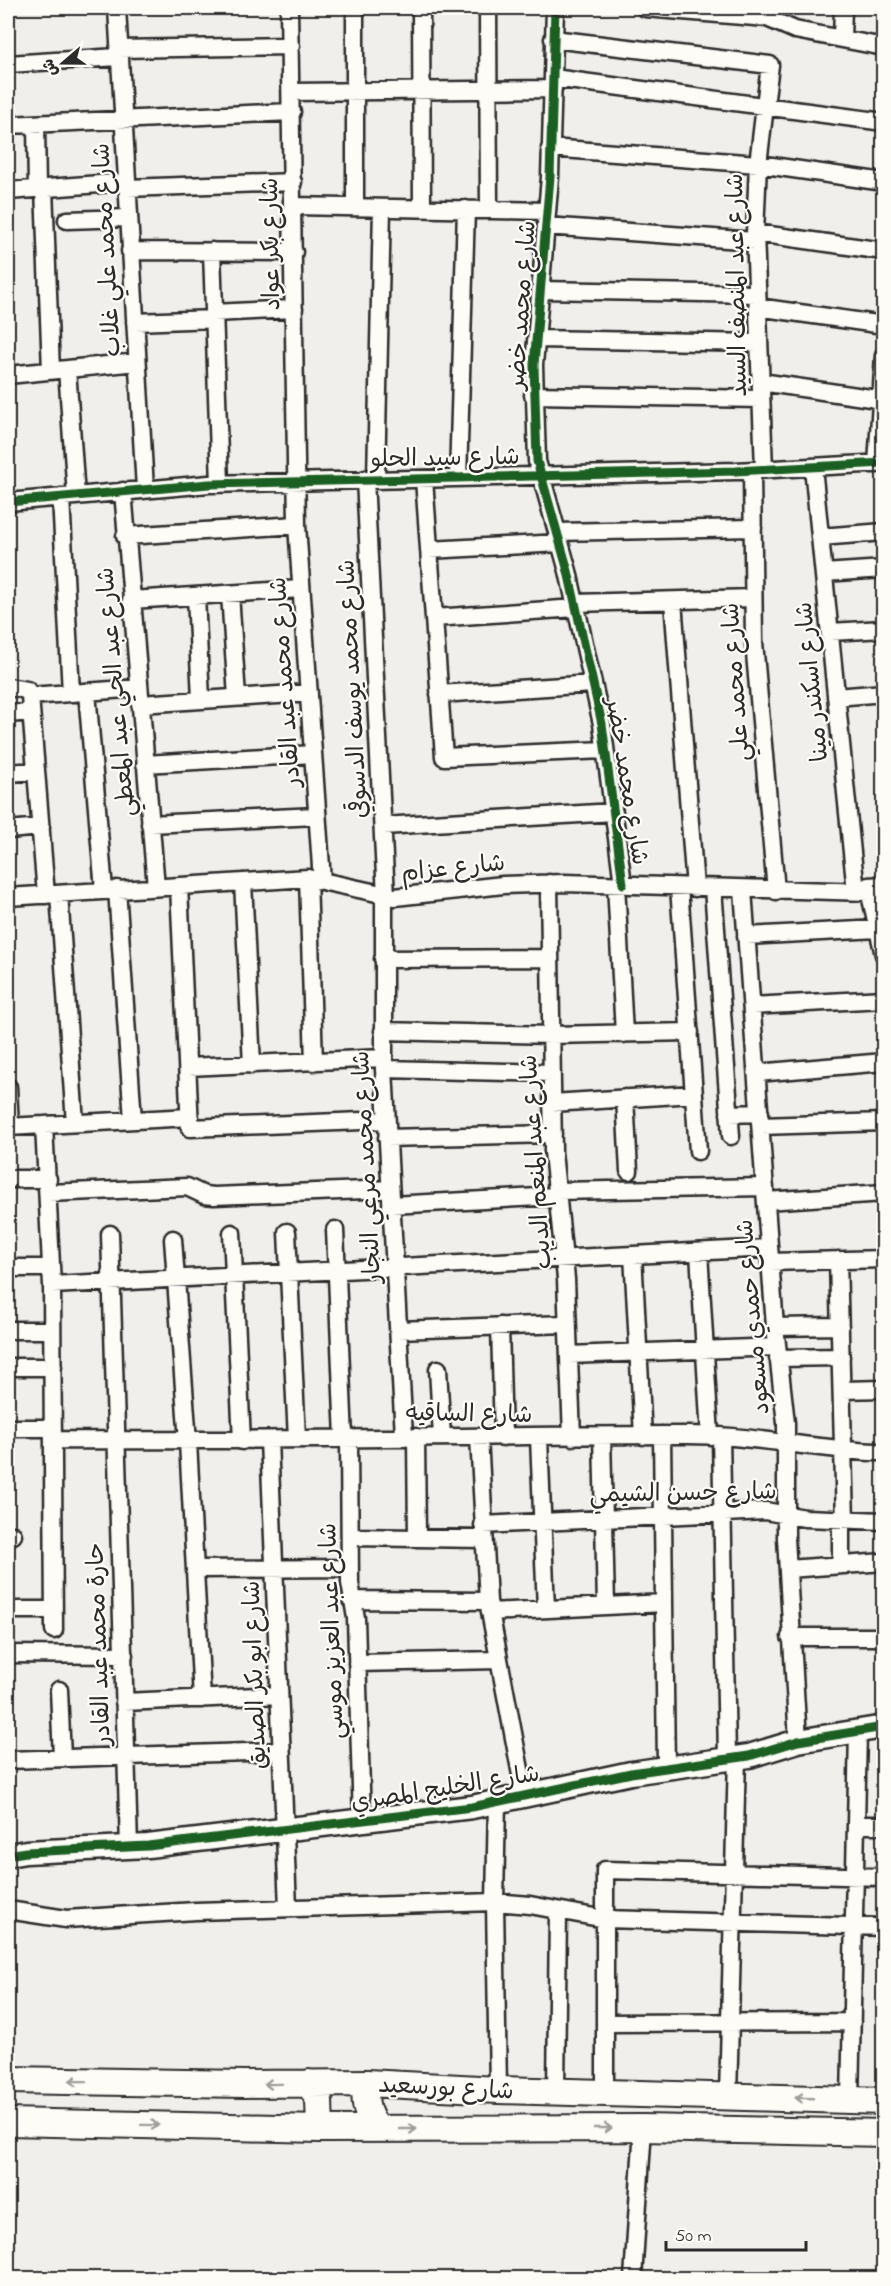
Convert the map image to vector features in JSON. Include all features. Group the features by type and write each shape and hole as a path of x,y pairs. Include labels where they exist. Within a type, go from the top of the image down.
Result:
{"main road":[{"name":"شارع بورسعيد","path":"8,2080 367,2083 498,2090 884,2101"},
{"path":"309,2083 319,2100 320,2129"},
{"path":"367,2083 365,2103 378,2129"},
{"name":"شارع بورسعيد","path":"8,2122 320,2129 643,2128 884,2133"}],"street":[{"name":"شارع محمد علي غلاب","path":"117,8 145,489"},
{"name":"شارع بكر عواد","path":"290,8 296,481"},
{"path":"355,8 356,207"},
{"path":"421,8 422,208"},
{"path":"488,8 489,210"},
{"name":"شارع محمد خضر","path":"555,8 547,218 533,395 540,475 576,606 593,684 614,812 620,884 624,1034"},
{"path":"645,8 767,18 795,30 884,46"},
{"path":"842,39 843,8"},
{"name":"شارع عبد المنصف السيد","path":"553,39 770,65 758,164 755,237 761,382 758,470"},
{"path":"8,64 118,53 291,45"},
{"path":"292,92 488,90 553,83 765,106 884,122"},
{"path":"8,125 292,112"},
{"path":"36,124 69,496 79,692 110,890 133,1120"},
{"path":"550,148 758,164 884,182"},
{"path":"8,191 127,185 293,183"},
{"path":"294,206 489,210 547,218 884,251"},
{"name":"شارع محمد يوسف الدسوقي","path":"382,208 370,479 385,896"},
{"path":"458,478 466,209"},
{"path":"67,220 128,218"},
{"path":"130,251 294,252"},
{"path":"212,251 220,484"},
{"path":"540,290 757,300 884,325"},
{"path":"135,322 294,309"},
{"path":"537,339 759,343"},
{"path":"880,464 884,355"},
{"path":"8,375 137,362"},
{"path":"761,382 882,400"},
{"path":"533,395 761,399"},
{"name":"شارع سيد الحلو","path":"8,502 220,484 758,470 880,464"},
{"name":"شارع اسكندر مينا","path":"813,467 836,697 869,889 883,950"},
{"name":"شارع محمد علي","path":"758,470 753,528 753,598 757,680 776,891"},
{"path":"424,479 444,758 605,750"},
{"name":"شارع محمد عبد القادر","path":"296,481 317,816 314,1062"},
{"name":"شارع عبد الحي عبد المعطي","path":"123,491 156,887"},
{"path":"125,536 297,525"},
{"path":"429,550 559,538 753,528"},
{"path":"820,537 884,532"},
{"path":"824,573 884,569"},
{"path":"131,600 301,589"},
{"path":"230,594 237,697"},
{"path":"196,596 201,699"},
{"path":"434,618 576,606 753,598"},
{"path":"673,601 687,887 690,1032 698,1151"},
{"path":"830,632 884,629"},
{"path":"440,694 593,684"},
{"path":"8,687 25,689 30,704 41,827 52,895 75,1123"},
{"path":"8,714 30,704 79,692 201,699 309,693"},
{"path":"836,697 884,693"},
{"path":"145,764 313,754"},
{"path":"8,773 36,771"},
{"path":"383,826 614,812"},
{"path":"150,824 317,816"},
{"path":"8,830 41,827"},
{"name":"شارع عزام","path":"8,897 315,879 385,896 404,897 444,890 549,883 776,891 869,889"},
{"path":"243,882 252,1065"},
{"name":"شارع عبد المنعم الديب","path":"549,883 553,1134 564,1259 572,1437"},
{"path":"179,886 190,1123"},
{"path":"713,888 731,1136"},
{"name":"شارع حمدي مسعود","path":"743,890 775,1327 786,1443 790,1638 798,1741"},
{"name":"شارع محمد مرعي النجار","path":"385,896 383,1064 398,1330 410,1436 417,1538"},
{"path":"747,936 878,929"},
{"path":"383,959 550,958"},
{"path":"752,1006 884,999"},
{"path":"383,1031 551,1035 690,1032"},
{"path":"188,1067 314,1062 552,1073"},
{"path":"757,1073 884,1062"},
{"path":"8,1087 9,1127 133,1120 190,1123 386,1120"},
{"path":"552,1103 694,1094"},
{"path":"625,1098 629,1171"},
{"path":"729,1114 760,1120 884,1122"},
{"path":"44,1125 52,1285 54,1630"},
{"path":"387,1138 553,1134"},
{"path":"8,1179 48,1186 187,1186 204,1196 390,1197 884,1193"},
{"name":"شارع عبد العزيز موسي","path":"335,1230 347,1437 351,1600 356,1618 362,1822"},
{"path":"287,1232 297,1439"},
{"path":"232,1233 242,1441"},
{"name":"حارة محمد عبد القادر","path":"110,1234 129,1846"},
{"path":"173,1239 188,1442 202,1699"},
{"path":"52,1285 699,1252 838,1260 884,1259"},
{"path":"699,1252 705,1350 722,1511 732,1758 734,1874 728,2096"},
{"path":"633,1255 643,1436"},
{"path":"838,1260 844,1449 841,1565"},
{"path":"8,1268 51,1268"},
{"path":"398,1330 567,1324"},
{"path":"500,1326 503,1437"},
{"path":"775,1327 840,1326"},
{"path":"8,1330 52,1330"},
{"path":"569,1355 705,1350 841,1357"},
{"path":"8,1367 53,1367"},
{"path":"438,1369 442,1437"},
{"path":"842,1390 884,1389"},
{"name":"شارع الساقيه","path":"8,1428 115,1441 188,1442 410,1436 539,1438 715,1436 884,1452"},
{"path":"662,1435 666,1768"},
{"path":"602,1436 606,1606"},
{"path":"480,1437 483,1532 489,1607 525,1796"},
{"path":"539,1438 546,1610"},
{"name":"شارع ابو بكر الصديق","path":"269,1440 288,1908"},
{"name":"شارع حسن الشيمي","path":"351,1538 417,1538 483,1532 542,1520 722,1511 786,1513 843,1521 884,1521"},
{"path":"788,1569 884,1562"},
{"path":"195,1569 350,1568"},
{"path":"351,1600 546,1610 664,1603"},
{"path":"8,1611 54,1610"},
{"path":"790,1638 884,1637"},
{"path":"8,1654 124,1655"},
{"path":"357,1664 499,1660"},
{"path":"59,1690 62,1758"},
{"path":"124,1702 279,1695"},
{"name":"شارع الخليج المصري","path":"8,1856 26,1852 129,1846 362,1822 525,1796 666,1768 765,1752 798,1741 884,1728"},
{"path":"850,2100 858,1825 858,1732"},
{"path":"8,1760 281,1751"},
{"path":"497,1801 495,1902 498,2090"},
{"path":"858,1825 884,1825"},
{"path":"605,2093 605,1870 884,1877"},
{"path":"8,1910 66,1919 288,1908 495,1902 530,1905 605,1919 884,1927"},
{"path":"556,2092 558,1911"},
{"path":"605,2023 852,2022"},
{"path":"633,2278 643,2128"}],"cycle path":[{"path":"555,8 550,177 534,365 537,461 568,571 602,724 623,884"},
{"path":"8,502 209,484 736,471 884,463"},
{"path":"8,1855 26,1852 148,1846 472,1807 631,1773 749,1756 798,1741 884,1727"}]}
